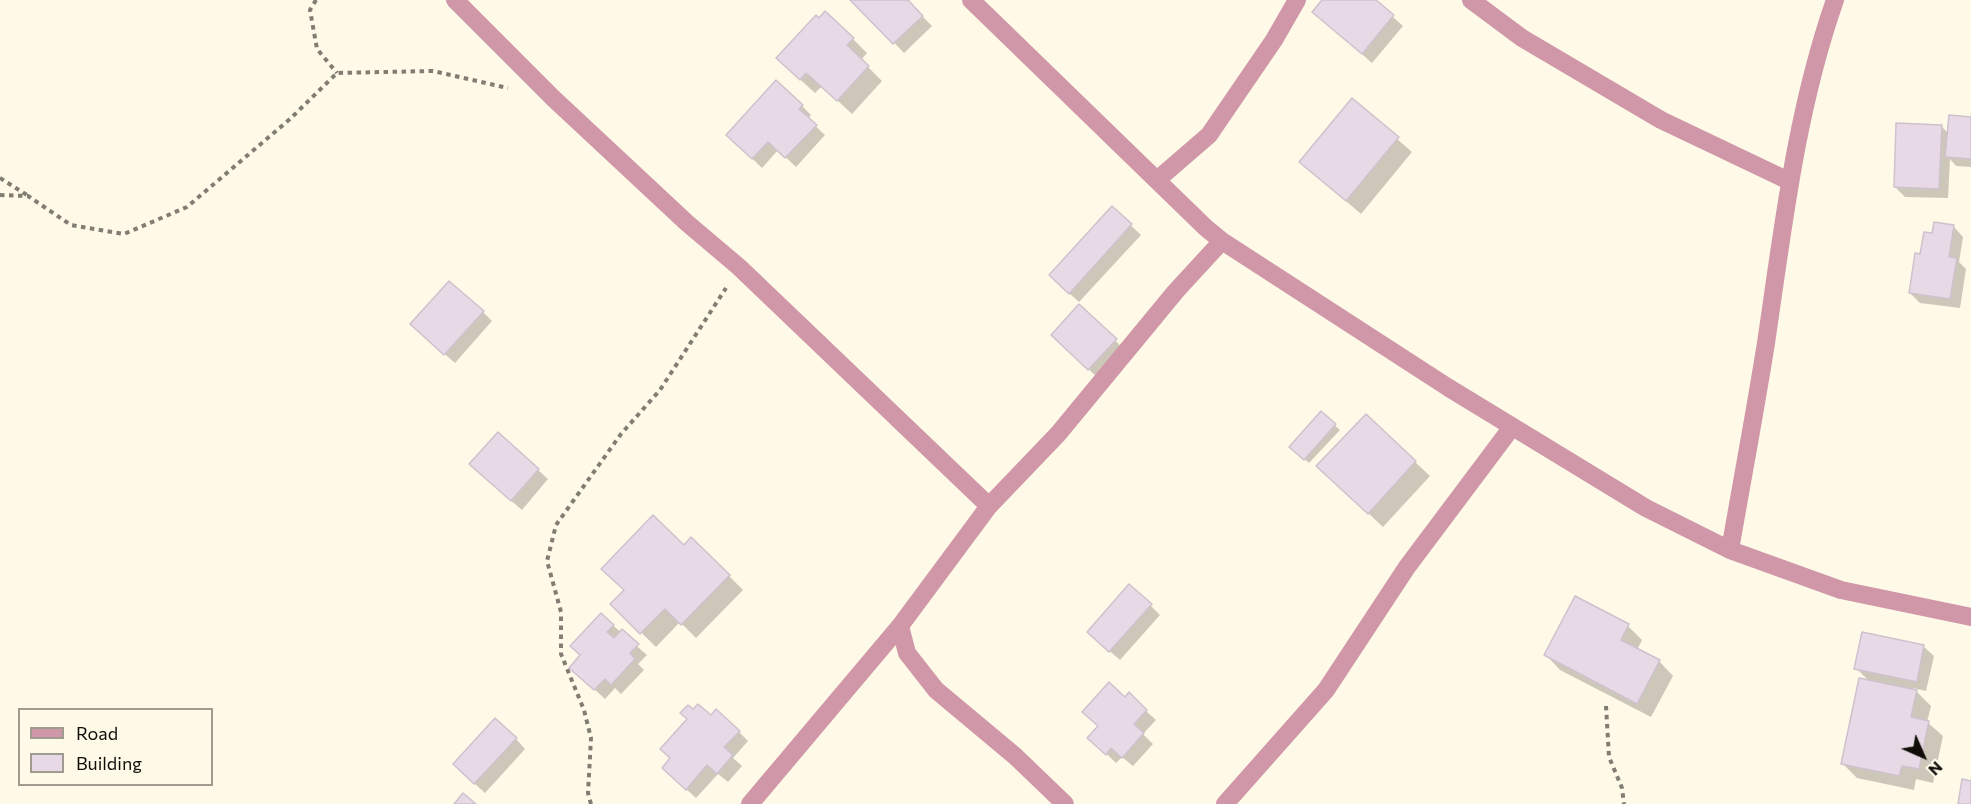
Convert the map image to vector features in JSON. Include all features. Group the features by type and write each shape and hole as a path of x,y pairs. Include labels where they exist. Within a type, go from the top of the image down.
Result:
{"street":[{"path":"455,0 553,98 687,223 739,267 989,506"},
{"path":"971,0 1222,241 1512,427 1646,508 1730,550 1841,590 1971,617"},
{"path":"1157,180 1209,135 1274,40 1297,0"},
{"path":"1471,0 1522,38 1661,120 1790,181"},
{"path":"1730,550 1765,346 1790,181 1818,46 1835,0"},
{"path":"750,804 900,626 989,506 1058,434 1176,291 1222,241"},
{"path":"1225,804 1326,690 1407,567 1512,427"},
{"path":"900,626 906,653 936,690 1015,756 1065,804"}],"path":[{"path":"316,0 310,10 317,49 337,73"},
{"path":"0,178 72,225 124,234 187,207 290,119 337,73 433,70 509,88"},
{"path":"0,195 28,196"},
{"path":"591,804 588,793 591,738 584,710 561,654 561,612 547,561 556,525 621,434 660,390 739,267"},
{"path":"1606,706 1609,757 1622,788 1624,804"}],"building":[{"path":"850,0 908,0 923,16 893,44"},
{"path":"1322,0 1376,0 1394,15 1362,54 1312,12"},
{"path":"825,11 854,38 847,45 869,66 837,101 806,73 800,80 776,58 816,15 819,18"},
{"path":"776,80 803,105 799,109 817,125 785,158 768,142 752,159 726,135"},
{"path":"1352,98 1399,137 1346,201 1299,162"},
{"path":"1949,115 1971,117 1971,159 1945,157"},
{"path":"1896,123 1942,125 1939,189 1894,187"},
{"path":"1112,206 1132,224 1069,294 1049,275"},
{"path":"1934,222 1954,225 1949,257 1957,258 1950,299 1909,293 1915,253 1920,254 1924,232 1932,233"},
{"path":"449,281 484,311 444,355 410,324"},
{"path":"1079,304 1117,339 1088,370 1051,335"},
{"path":"1321,411 1336,424 1304,460 1289,447"},
{"path":"1366,414 1416,461 1368,514 1316,466"},
{"path":"498,432 539,469 511,501 469,464"},
{"path":"653,515 684,545 691,537 730,575 681,625 665,609 640,634 610,604 624,590 601,569"},
{"path":"1129,584 1152,604 1109,652 1087,632"},
{"path":"1575,596 1629,624 1621,640 1660,660 1637,704 1544,655"},
{"path":"601,613 614,625 607,632 614,638 622,629 639,644 630,653 635,659 611,685 605,679 594,690 569,668 580,655 570,646"},
{"path":"1862,632 1924,645 1917,682 1854,669"},
{"path":"1859,678 1917,690 1911,717 1929,721 1919,769 1902,766 1899,776 1841,764"},
{"path":"1109,682 1125,697 1129,692 1147,710 1134,724 1144,733 1122,758 1111,748 1106,755 1087,738 1098,726 1082,712"},
{"path":"698,704 711,715 716,709 740,731 724,747 733,755 717,774 707,765 686,790 662,768 670,758 660,749 687,719 680,713 688,705 693,709"},
{"path":"495,718 517,738 474,784 453,764"},
{"path":"1962,779 1971,781 1971,804 1958,804"},
{"path":"463,793 476,804 454,804"}]}
